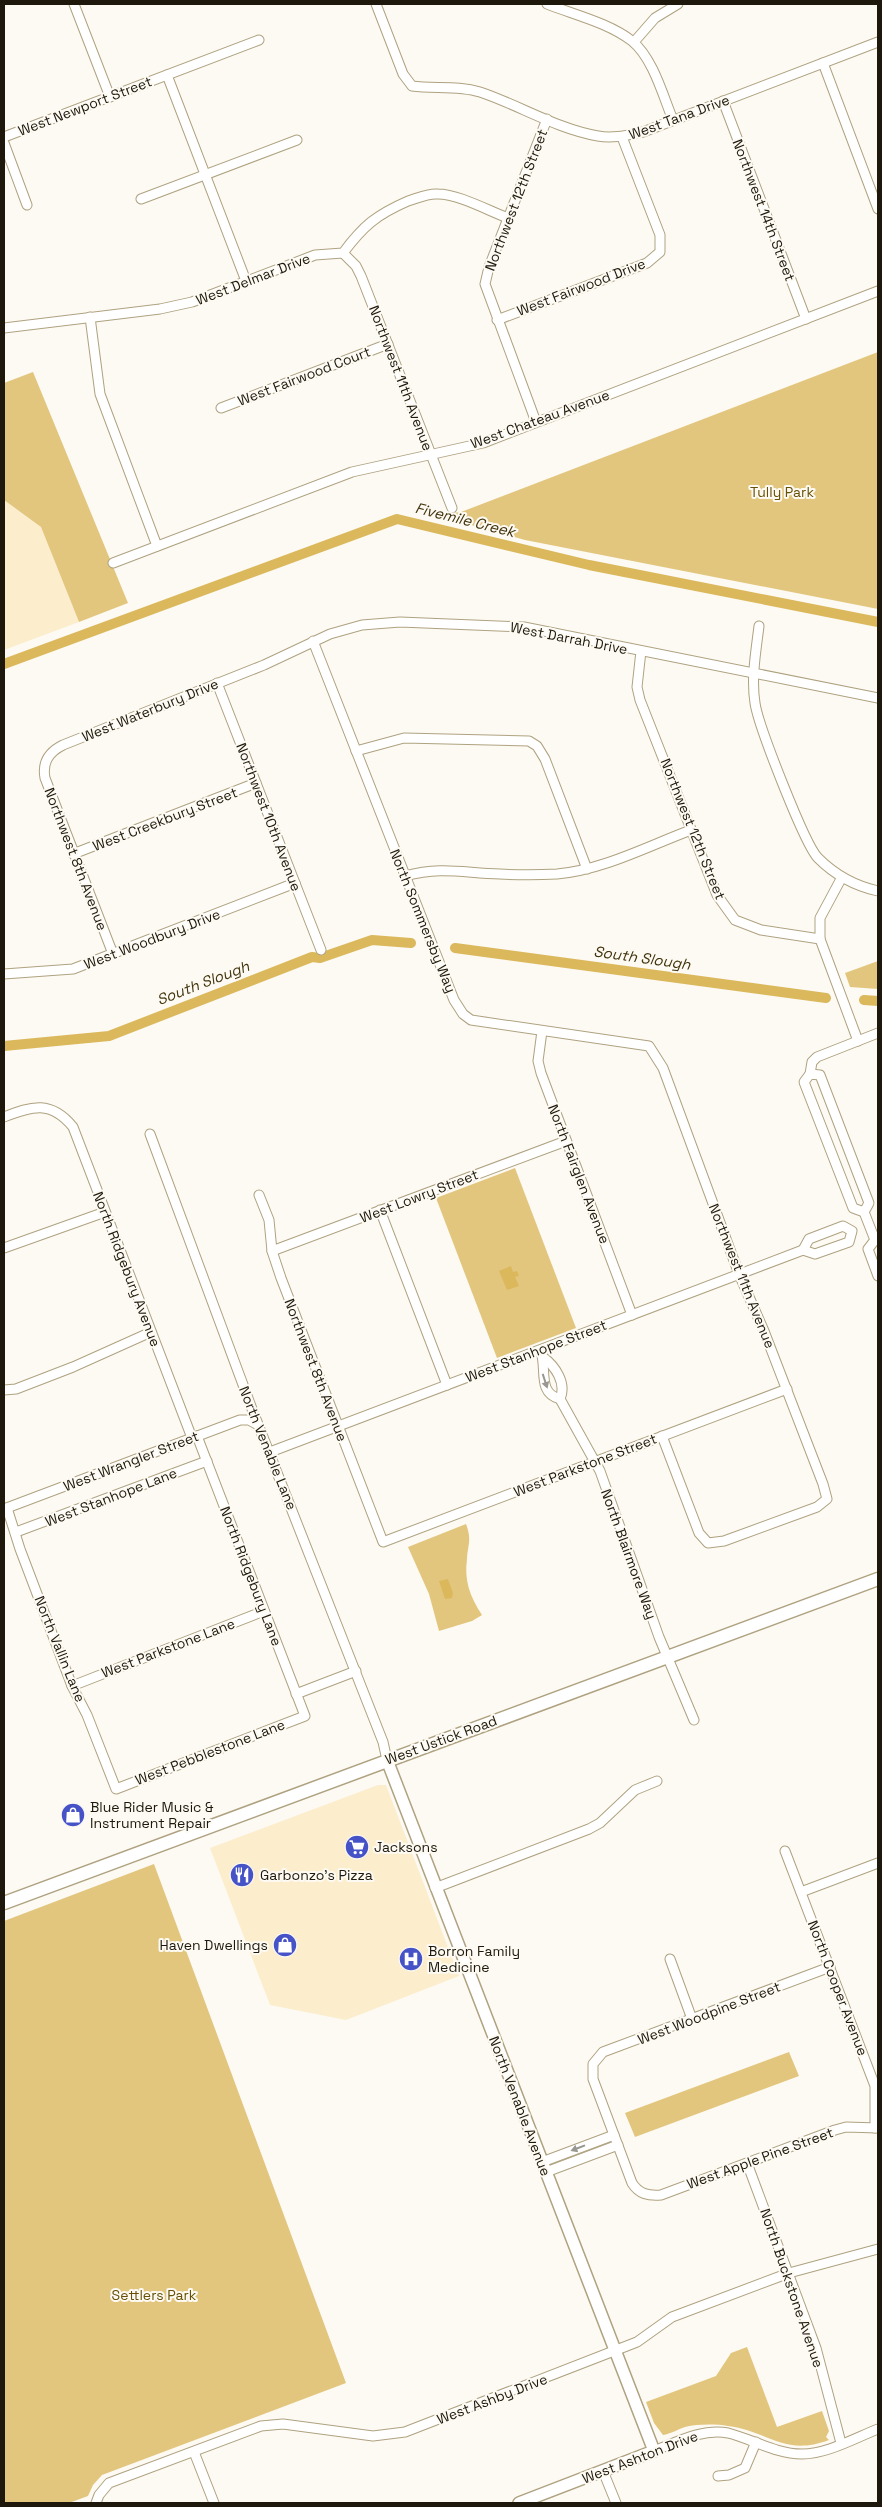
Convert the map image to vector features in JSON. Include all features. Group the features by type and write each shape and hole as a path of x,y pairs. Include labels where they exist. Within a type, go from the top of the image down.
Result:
{"main road":[{"name":"West Ustick Road","path":"4,1903 878,1579"}],"street":[{"path":"74,4 110,96"},
{"name":"West Tana Drive","path":"376,4 403,74 412,86 453,87 478,91 547,119 599,137 622,137 673,120 878,42"},
{"path":"547,4 614,30 634,42 654,70 673,120"},
{"path":"634,42 654,18 678,4"},
{"name":"West Newport Street","path":"4,137 259,40"},
{"path":"822,63 878,209"},
{"path":"167,75 246,281"},
{"name":"Northwest 14th Street","path":"723,101 806,319"},
{"name":"Northwest 12th Street","path":"536,422 485,284 508,218 547,119"},
{"name":"West Fairwood Drive","path":"497,320 647,263 660,252 660,235 622,137"},
{"path":"141,199 297,140"},
{"path":"4,143 27,206"},
{"path":"343,254 370,221 385,211 421,196 438,194 452,196 508,218"},
{"name":"West Delmar Drive","path":"4,328 160,309 192,302 315,255 343,254"},
{"name":"Northwest 11th Avenue","path":"343,254 359,271 452,508"},
{"name":"West Chateau Avenue","path":"113,563 352,472 483,443 878,292"},
{"path":"90,317 100,394 158,546"},
{"name":"West Fairwood Court","path":"221,408 388,344"},
{"name":"West Darrah Drive","path":"264,665 313,641 362,625 400,622 459,623 524,627 641,652 878,698"},
{"path":"759,626 754,674 754,703 802,829 817,857 842,877 863,887 878,891"},
{"name":"North Sommersby Way","path":"313,641 454,1000 463,1014 471,1020 649,1046 655,1053"},
{"name":"Northwest 12th Street","path":"641,652 637,687 640,700 717,895 735,920 761,930 820,938"},
{"name":"West Waterbury Drive","path":"44,764 53,750 63,745 264,665"},
{"name":"Northwest 10th Avenue","path":"217,683 321,950"},
{"path":"356,752 404,738 529,741 537,746 545,758 587,869"},
{"name":"Northwest 8th Avenue","path":"44,764 45,778 113,954"},
{"name":"West Creekbury Street","path":"73,854 256,783"},
{"path":"405,876 428,870 453,869 500,874 557,874 587,869 691,830"},
{"path":"842,877 828,899 820,918 820,938 858,1041"},
{"name":"West Woodbury Drive","path":"4,974 73,969 295,883"},
{"name":"North Fairglen Avenue","path":"542,1031 538,1061 540,1072 632,1315"},
{"path":"878,1033 817,1057 812,1062 810,1074 804,1082 853,1208 864,1212 877,1240 868,1249 878,1276"},
{"name":"Northwest 11th Avenue","path":"655,1053 663,1068 738,1274 764,1331 787,1389 823,1484 826,1500 817,1507 724,1541 708,1543 700,1533 662,1436"},
{"path":"810,1074 820,1075 869,1203 864,1212"},
{"name":"North Ridgebury Avenue","path":"4,1117 29,1108 51,1109 63,1115 73,1127 151,1332 195,1437"},
{"name":"North Venable Lane","path":"150,1134 258,1425 383,1742 387,1760"},
{"name":"West Lowry Street","path":"272,1251 566,1141"},
{"name":"Northwest 8th Avenue","path":"259,1195 269,1220 272,1251 383,1542"},
{"path":"380,1210 447,1385"},
{"path":"4,1248 105,1212"},
{"name":"West Stanhope Street","path":"852,1231 869,1224"},
{"name":"West Stanhope Street","path":"803,1250 809,1239 843,1226 852,1231"},
{"name":"West Stanhope Street","path":"270,1452 447,1385 541,1353 632,1315 803,1250 816,1254 849,1242 852,1231"},
{"path":"4,1390 16,1389 151,1332"},
{"name":"North Blairmore Way","path":"541,1353 544,1385 553,1397 560,1399 595,1462 659,1637 668,1656"},
{"name":"North Blairmore Way","path":"541,1353 552,1364 560,1377 562,1394 560,1399"},
{"name":"West Parkstone Street","path":"383,1542 787,1389"},
{"name":"West Wrangler Street","path":"6,1509 240,1420 249,1420 258,1425"},
{"name":"North Ridgebury Lane","path":"195,1437 305,1716"},
{"name":"West Stanhope Lane","path":"16,1532 206,1461"},
{"name":"North Vallin Lane","path":"6,1509 72,1686 87,1715 116,1789"},
{"name":"West Parkstone Lane","path":"72,1686 264,1611"},
{"path":"668,1656 694,1720"},
{"path":"296,1694 356,1671"},
{"name":"West Pebblestone Lane","path":"116,1789 305,1716"},
{"name":"North Venable Avenue","path":"387,1760 654,2451"},
{"path":"435,1888 589,1829 600,1823 635,1790 657,1780"},
{"name":"North Cooper Avenue","path":"785,1850 875,2086 876,2128"},
{"path":"801,1892 878,1863"},
{"path":"670,1959 692,2019"},
{"name":"West Woodpine Street","path":"614,2135 593,2079 593,2064 604,2052 830,1967"},
{"name":"West Apple Pine Street","path":"618,2145 632,2183 643,2194 660,2195 835,2130 846,2127 876,2128"},
{"path":"614,2135 618,2145 544,2167 614,2135"},
{"name":"North Buckstone Avenue","path":"747,2163 816,2348 841,2443"},
{"name":"West Ashby Drive","path":"98,2499 109,2484 272,2424 373,2436 405,2432 615,2352 645,2338 672,2317 788,2273 878,2249"},
{"name":"West Ashton Drive","path":"518,2503 654,2451 707,2433 726,2433 792,2454 816,2452 878,2429"},
{"path":"718,2476 729,2475 745,2468 756,2442"},
{"path":"194,2452 214,2503"},
{"path":"603,2471 616,2503"}],"shaded area":[{"path":"4,500 41,527 79,622 4,650"},
{"path":"511,1266 513,1272 517,1271 519,1276 515,1277 519,1286 507,1290 499,1271"},
{"path":"448,1579 453,1593 452,1598 445,1599 439,1581"},
{"path":"378,1785 386,1785 459,1976 346,2020 270,2005 210,1848"}],"green space":[{"name":"Tully Park","path":"878,352 878,609 525,540 435,515 461,512"},
{"path":"33,372 128,603 79,622 41,527 4,500 4,383"},
{"path":"878,961 878,989 850,987 845,973"},
{"path":"515,1168 576,1328 497,1358 436,1198"},
{"path":"466,1524 469,1538 466,1567 467,1581 474,1602 482,1615 472,1621 439,1631 429,1594 408,1547"},
{"name":"Settlers Park","path":"154,1864 346,2383 102,2475 93,2485 88,2496 69,2503 4,2503 4,1921"},
{"path":"789,2052 799,2076 635,2137 625,2113"},
{"path":"747,2347 777,2427 822,2411 829,2431 826,2437 829,2440 800,2446 777,2441 742,2429 712,2425 685,2427 663,2435 654,2423 646,2402 716,2376 731,2353"}],"waterway":[{"name":"Fivemile Creek","path":"4,664 397,519 589,565 878,622"},
{"name":"South Slough","path":"4,1046 109,1036 312,957 320,958 372,940 411,943"},
{"name":"South Slough","path":"455,948 826,998"},
{"name":"South Slough","path":"864,1000 878,1001"}],"place":[{"name":"Blue Rider Music & Instrument Repair","path":"73,1815"},
{"name":"Jacksons","path":"357,1847"},
{"name":"Garbonzo's Pizza","path":"242,1875"},
{"name":"Haven Dwellings","path":"285,1945"},
{"name":"Borron Family Medicine","path":"411,1959"}]}
